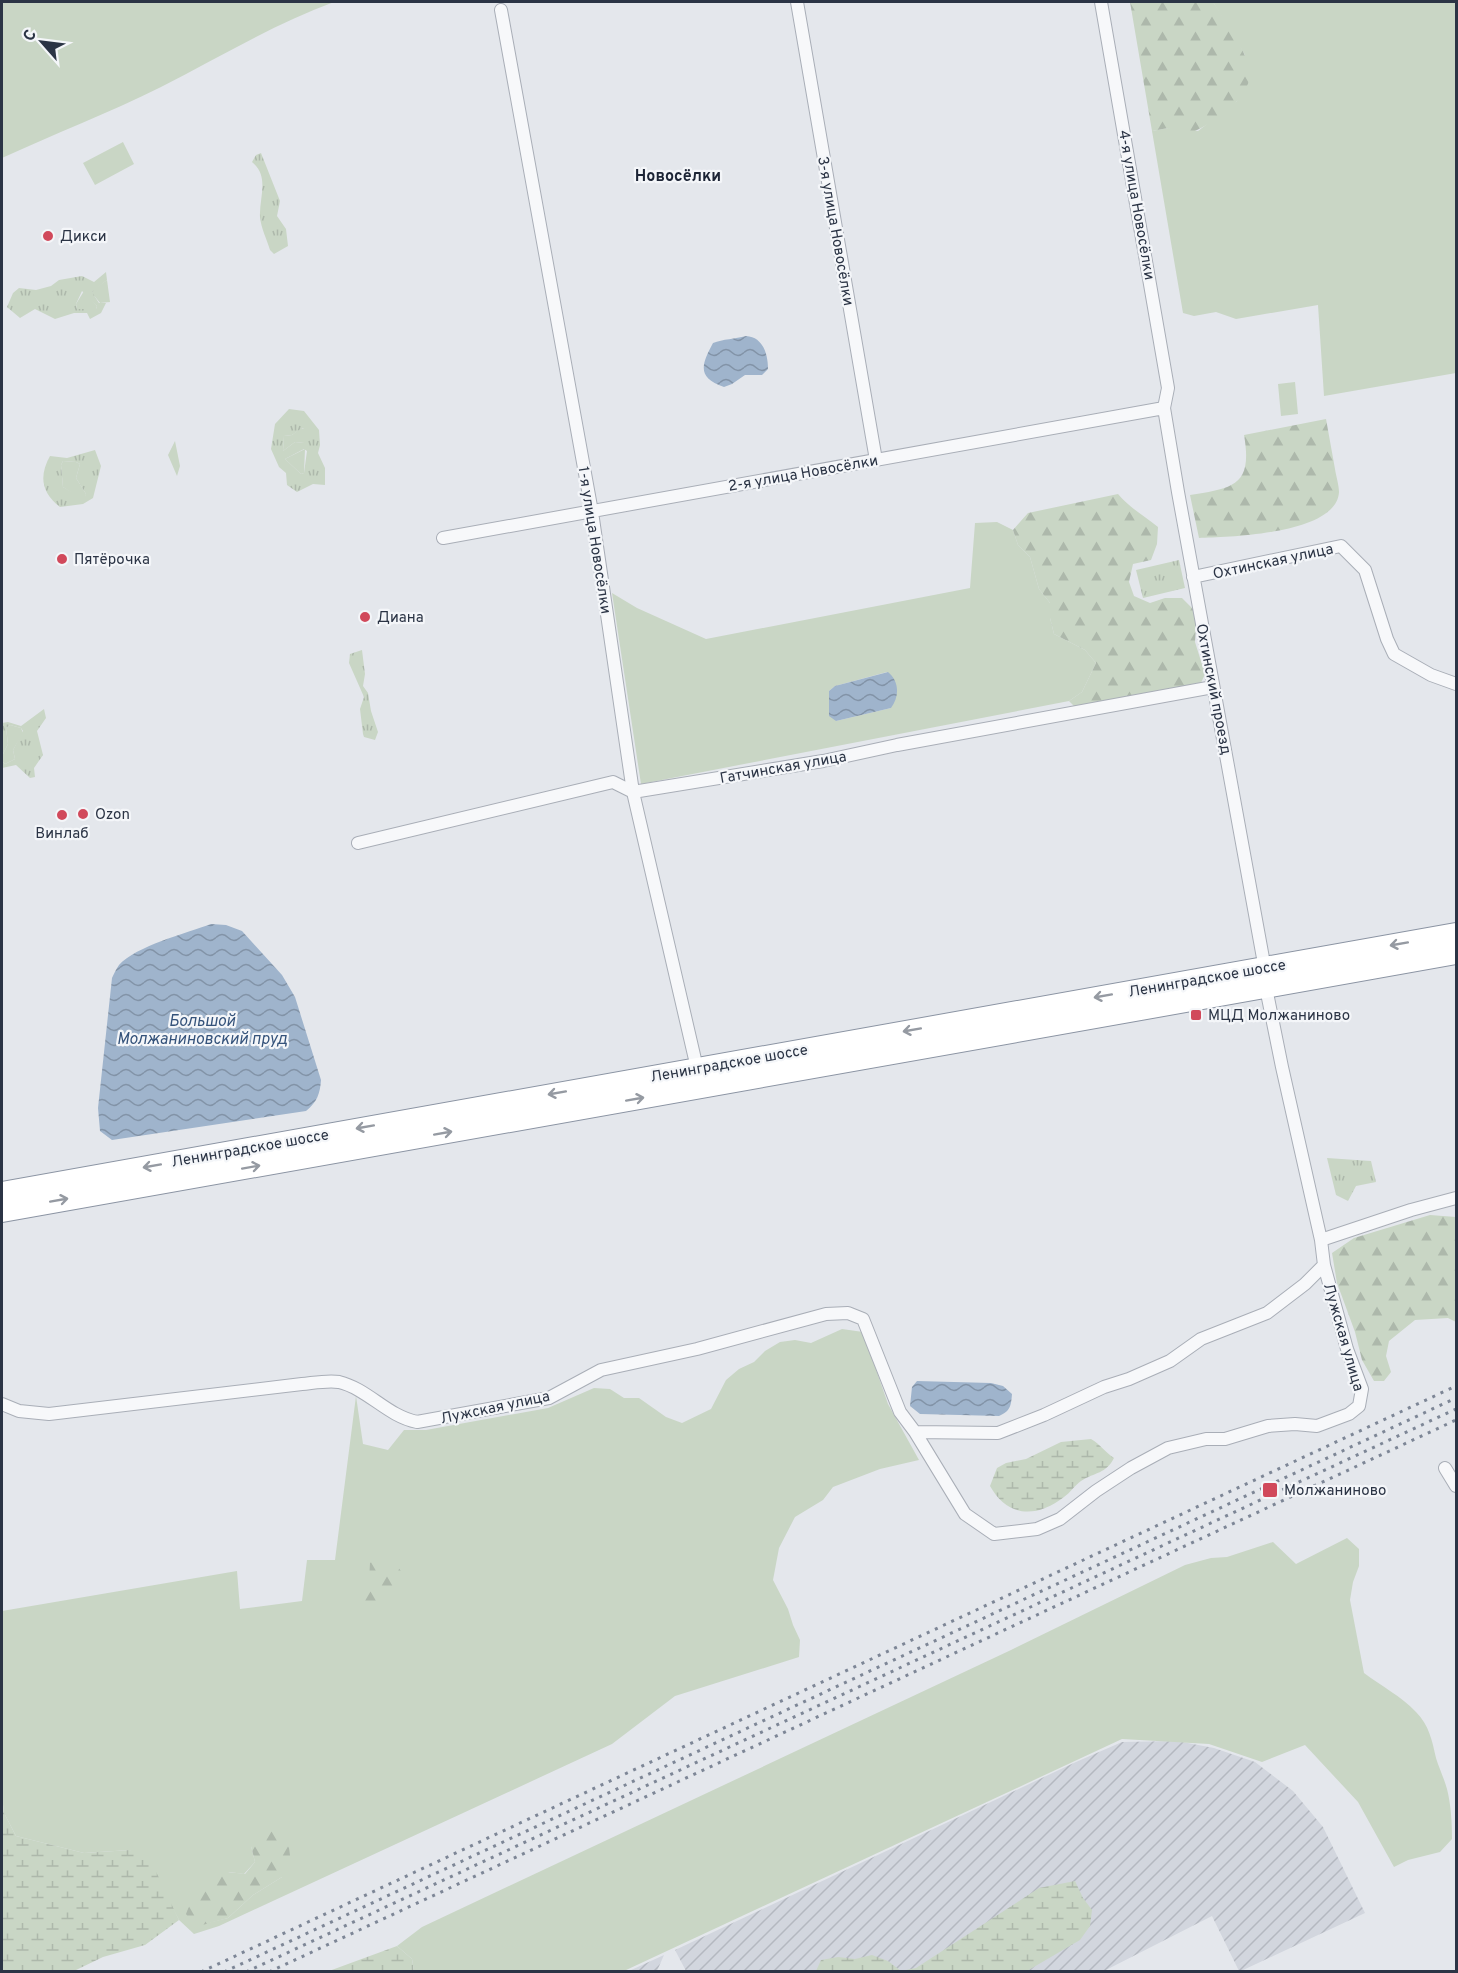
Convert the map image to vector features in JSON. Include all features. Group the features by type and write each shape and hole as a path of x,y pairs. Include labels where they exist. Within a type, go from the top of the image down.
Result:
{"highway":[{"name":"Ленинградское шоссе","path":"2,1211 1266,978 1456,934"},
{"name":"Ленинградское шоссе","path":"2,1193 697,1068 1266,978 1456,953"}],"street":[{"name":"3-я улица Новосёлки","path":"797,2 876,460"},
{"name":"4-я улица Новосёлки","path":"1101,2 1168,388 1164,408"},
{"name":"1-я улица Новосёлки","path":"501,10 592,512 633,792 697,1068"},
{"name":"2-я улица Новосёлки","path":"442,538 1164,408"},
{"name":"Охтинский проезд","path":"1164,408 1282,1067 1321,1240 1324,1264"},
{"name":"Охтинская улица","path":"1193,577 1341,546 1365,570 1394,654 1431,675 1456,684"},
{"name":"Гатчинская улица","path":"358,843 614,782 633,792 816,762 1213,687"},
{"path":"1321,1240 1410,1210 1456,1198"},
{"name":"Лужская улица","path":"915,1431 998,1433 1034,1419 1104,1387 1160,1366 1201,1339 1267,1313 1305,1284 1324,1264"},
{"name":"Лужская улица","path":"2,1404 19,1411 49,1414 302,1384 337,1382 354,1388 402,1419 417,1422 549,1398 601,1370 697,1349 826,1314 848,1313 863,1319 900,1412 915,1431 934,1467 964,1514 993,1534 1037,1528 1060,1519 1096,1491 1167,1448 1197,1440 1232,1438 1268,1426 1295,1424 1317,1426 1349,1414 1359,1406 1362,1389 1347,1349 1324,1264"},
{"path":"1445,1468 1456,1486"}],"shaded area":[{"path":"1177,1741 1214,1748 1255,1762 1293,1791 1323,1827 1365,1913 1241,1971 1212,1916 1104,1971 686,1971 675,1950 1122,1742"},
{"path":"664,1955 657,1971 629,1971"}],"green space":[{"path":"2,2 334,2 268,31 141,97 2,158"},
{"path":"1130,2 1213,2 1235,36 1250,72 1243,93 1226,112 1203,127 1183,136 1168,128 1152,131"},
{"path":"1213,2 1456,2 1456,373 1324,396 1318,305 1236,319 1216,312 1194,316 1183,313 1152,131 1168,128 1198,131 1237,101 1245,55"},
{"path":"123,142 134,164 95,185 83,163"},
{"path":"261,153 280,201 277,216 286,229 288,246 274,254 270,250 261,221 261,174 252,162 256,155"},
{"path":"106,272 107,280 92,292 99,303 106,303 101,313 90,319 87,313 74,313 55,319 35,309 20,318 7,307 13,293 19,288 36,290 51,286 59,280 82,276 94,282","holes":["82,291 97,306 96,309 77,309 76,304"]},
{"path":"107,280 110,302 100,303 92,293"},
{"path":"84,291 97,306 96,309 77,309 76,304"},
{"path":"1295,382 1298,414 1281,416 1278,384"},
{"path":"289,409 304,411 319,430 318,453 325,468 325,485 313,484 297,492 287,485 286,473 279,467 271,449 275,424","holes":["304,429 304,443 295,442 283,451 284,436 292,435","304,449 307,451 304,473 301,474 285,459"]},
{"path":"1326,419 1339,489 1334,506 1321,517 1302,525 1256,534 1199,538 1190,495 1218,490 1236,482 1242,475 1245,465 1244,435"},
{"path":"301,428 304,429 304,443 295,442 283,451 284,436 292,435"},
{"path":"175,441 180,466 177,476 168,455"},
{"path":"305,449 304,473 301,474 285,459"},
{"path":"95,450 101,466 93,498 83,504 60,507 46,490 44,470 50,456 67,458","holes":["63,461 80,464 76,478 86,494 84,499 63,487 61,465"]},
{"path":"63,461 80,464 76,478 86,494 85,499 81,499 63,487 61,465"},
{"path":"1118,494 1132,508 1158,527 1157,544 1151,560 1133,564 1129,582 1134,596 1150,603 1165,598 1182,598 1193,609 1196,626 1195,642 1205,674 1201,683 1076,708 1069,701 1082,692 1096,663 1085,650 1054,634 1050,618 1050,603 1039,589 1030,557 1018,545 1013,530 1028,513"},
{"path":"997,522 1013,530 1018,545 1030,557 1039,589 1050,603 1050,618 1054,634 1085,650 1096,663 1082,692 1069,701 641,784 612,593 637,608 706,639 970,588 975,523","holes":["887,672 891,708 836,721 829,708 829,691 835,686"]},
{"path":"1179,560 1185,588 1143,598 1136,570"},
{"path":"362,650 365,674 363,686 368,693 378,732 375,740 364,737 360,709 364,697 349,663 350,654"},
{"path":"44,709 46,718 37,731 43,755 34,768 35,777 30,778 16,765 2,768 2,756 2,723 8,722 21,726","holes":["10,725 21,728 23,731 13,750 15,759 5,764 2,756 8,744 6,728"]},
{"path":"10,725 21,728 23,733 13,750 15,759 5,764 2,756 8,744 6,728"},
{"path":"1327,1158 1371,1161 1376,1182 1356,1186 1348,1201 1336,1195"},
{"path":"1430,1215 1456,1217 1456,1322 1448,1318 1415,1320 1389,1341 1386,1356 1391,1372 1384,1381 1374,1381 1362,1360 1355,1332 1337,1283 1332,1253 1354,1238"},
{"path":"842,1329 863,1332 888,1404 919,1460 880,1469 833,1487 823,1500 795,1517 779,1548 773,1580 800,1640 799,1657 675,1696 612,1744 219,1926 194,1934 179,1920 169,1901 130,1850 84,1853 16,1836 4,1813 2,1796 2,1611 237,1571 240,1609 302,1601 307,1560 335,1560 356,1396 363,1444 388,1450 404,1430 426,1430 548,1408 594,1388 610,1389 624,1398 639,1398 666,1417 682,1423 711,1409 726,1380 739,1369 754,1362 765,1351 780,1342 795,1340 811,1343","holes":["251,1846 282,1877 253,1895 228,1918 195,1926 229,1872 244,1874 255,1862"]},
{"path":"1091,1439 1114,1458 1111,1463 1104,1470 1081,1481 1064,1497 1044,1509 1024,1511 1014,1509 997,1497 990,1486 997,1468 1006,1463 1026,1459 1061,1442"},
{"path":"1347,1538 1359,1549 1359,1566 1350,1600 1364,1673 1404,1701 1424,1722 1447,1789 1452,1839 1440,1852 1408,1860 1394,1867 1358,1802 1305,1745 1262,1762 1209,1744 1122,1739 624,1971 414,1971 412,1959 397,1946 422,1927 1011,1650 1185,1565 1211,1558 1227,1557 1273,1542 1296,1564"},
{"path":"382,1556 394,1562 404,1575 387,1604 370,1607 360,1595 369,1581 370,1563"},
{"path":"2,1796 4,1813 16,1836 84,1853 130,1850 150,1859 179,1920 145,1945 103,1957 74,1971 2,1971"},
{"path":"275,1831 288,1840 291,1863 282,1877 253,1895 228,1918 195,1927 186,1914 196,1891 205,1878 220,1873 245,1874 255,1862 251,1846 259,1832"},
{"path":"1075,1881 1092,1910 1090,1926 1080,1940 1027,1971 901,1971 916,1968 1039,1888"},
{"path":"397,1946 412,1959 414,1971 329,1971"},
{"path":"872,1955 888,1961 901,1971 816,1971 821,1960 838,1957 855,1959"}],"water":[{"path":"746,336 757,339 763,347 768,369 762,375 745,375 724,387 709,379 705,375 704,364 713,343"},
{"path":"888,672 897,689 896,699 891,708 836,721 829,716 829,691 835,686"},
{"name":"Большой Молжаниновский пруд","path":"211,924 226,925 242,931 282,975 295,997 321,1080 317,1097 306,1111 112,1140 100,1131 98,1108 112,978 119,965 137,952"},
{"path":"917,1381 991,1383 1003,1386 1012,1394 1011,1404 1006,1412 999,1416 920,1414 910,1406 912,1387"}],"railway":[{"path":"201,1972 1456,1386"},
{"path":"224,1972 1456,1398"},
{"path":"246,1972 1456,1409"},
{"path":"269,1972 1456,1420"}],"place":[{"name":"Дикси","path":"48,236"},
{"name":"Пятёрочка","path":"62,559"},
{"name":"Диана","path":"365,617"},
{"name":"Ozon","path":"83,814"},
{"name":"Винлаб","path":"62,815"},
{"name":"МЦД Молжаниново","path":"1196,1015"},
{"name":"Молжаниново","path":"1270,1490"}],"district":[{"name":"Новосёлки","path":"678,175"}]}
